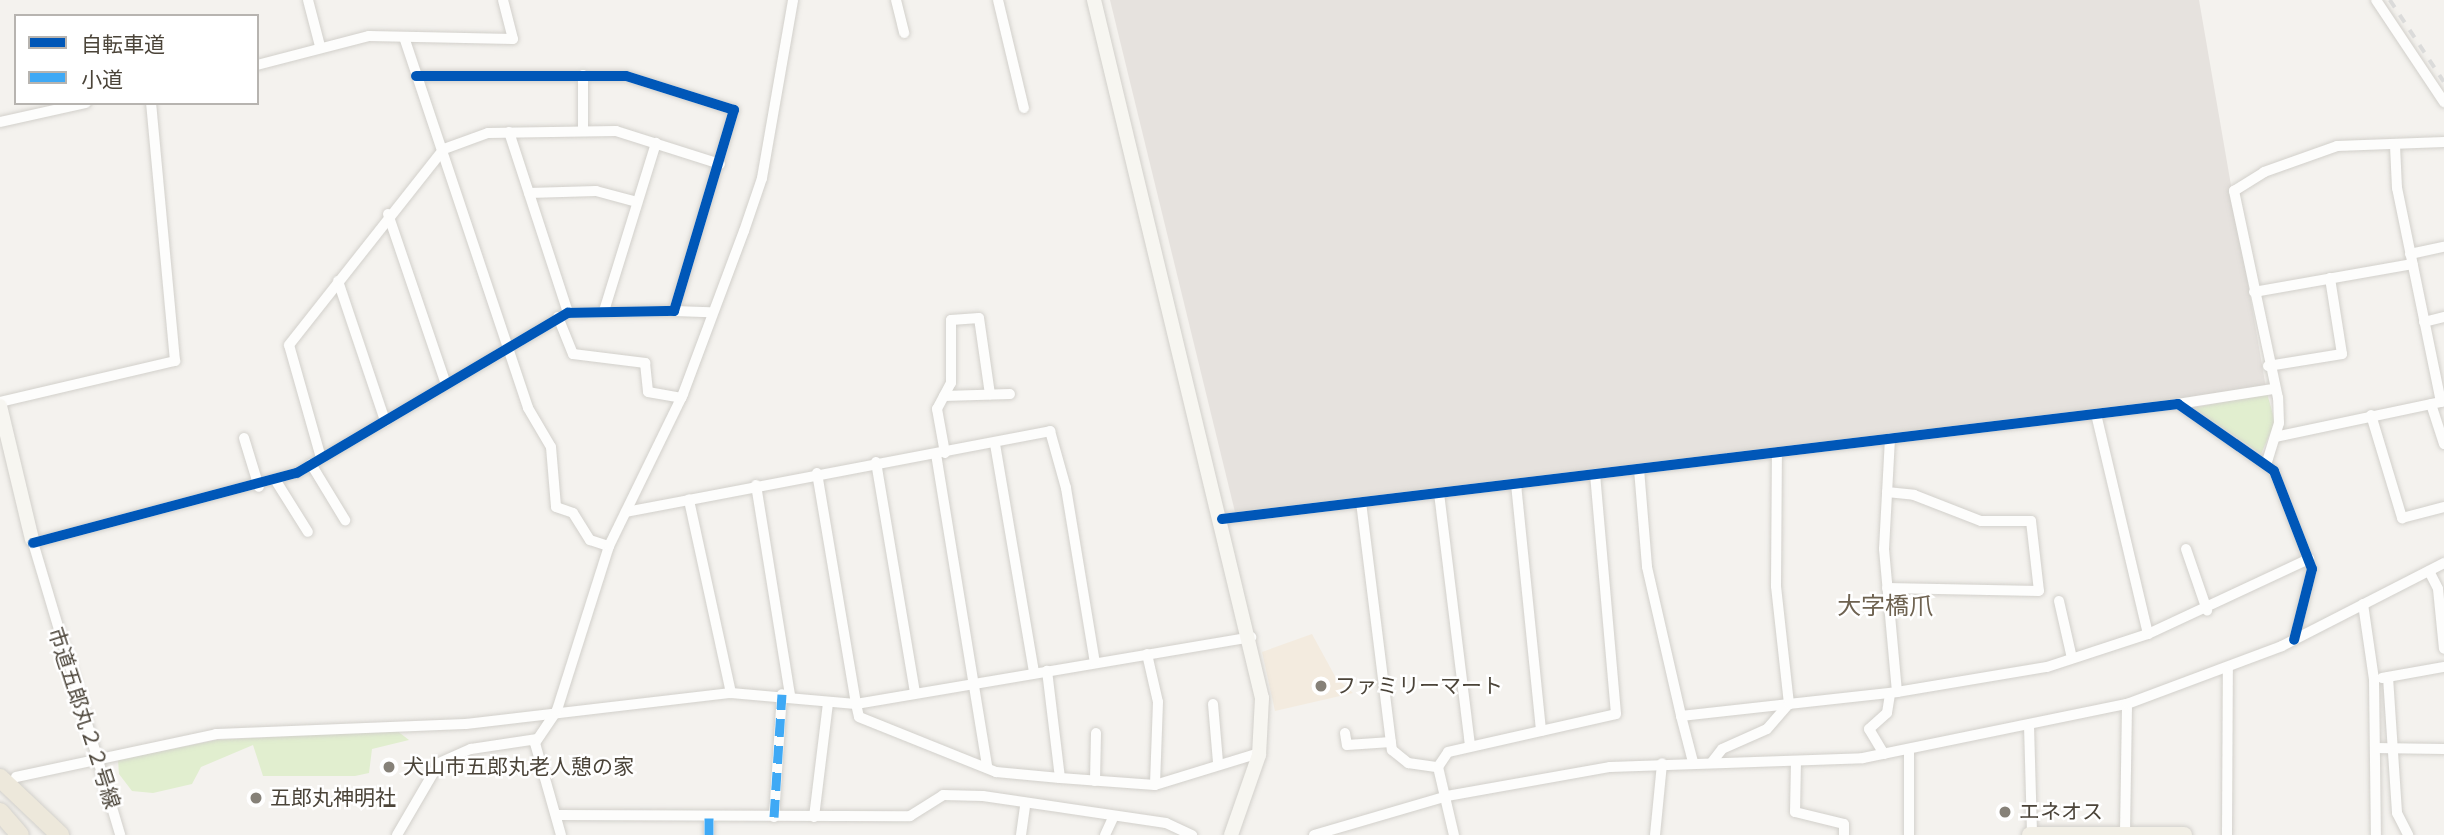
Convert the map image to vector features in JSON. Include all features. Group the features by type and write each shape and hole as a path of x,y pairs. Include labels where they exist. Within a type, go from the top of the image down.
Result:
{"highway":[{"path":"5,778 45,835"},
{"path":"5,778 60,835"},
{"path":"0,812 20,835"},
{"path":"0,824 8,835"}],"main road":[{"path":"2031,835 2184,835"}],"street":[{"path":"309,0 320,46"},
{"path":"259,64 320,46 404,37 513,39 503,0"},
{"path":"561,835 557,815 536,755 537,739 556,710 609,546 681,398 710,313 762,178 793,0"},
{"path":"896,0 904,33"},
{"path":"998,0 1024,108"},
{"path":"1094,0 1251,637 1262,707 1259,753 1231,835"},
{"path":"2375,0 2444,102"},
{"path":"404,37 444,149 528,408 551,447 556,507 573,513 590,540 609,546"},
{"path":"583,75 583,131"},
{"path":"416,76 626,76 734,110 674,311"},
{"path":"0,122 77,105"},
{"path":"150,105 175,361 0,404 32,541 276,481 316,461 385,421 445,381 563,315 604,311 710,313"},
{"path":"345,520 316,461 287,357 293,338 388,214 444,149 509,132 616,131 720,164"},
{"path":"509,132 573,354 645,363 648,392 681,398"},
{"path":"2266,465 2279,423 2234,191 2264,172 2337,146 2395,146 2444,142"},
{"path":"604,311 656,143"},
{"path":"2395,146 2444,444"},
{"path":"529,194 597,191 637,202"},
{"path":"388,214 445,381"},
{"path":"2254,292 2412,259 2444,247"},
{"path":"2268,366 2342,354 2330,278"},
{"path":"338,281 385,421"},
{"path":"2424,323 2444,317"},
{"path":"987,766 940,453 937,409 951,383 951,320 979,318 990,394"},
{"path":"1222,519 2178,404 2273,389"},
{"path":"944,396 1010,394"},
{"path":"2275,437 2439,402"},
{"path":"2178,404 2266,465 2309,559 2310,583 2294,640"},
{"path":"2096,414 2148,634"},
{"path":"2371,415 2402,518 2444,506"},
{"path":"626,512 817,472 995,444 1050,431 1066,488 1095,663"},
{"path":"244,438 259,487"},
{"path":"1884,754 1869,729 1887,713 1894,694 1887,587 1890,438"},
{"path":"995,444 1034,673"},
{"path":"1712,762 1722,750 1767,729 1789,704 1776,586 1777,452"},
{"path":"876,462 915,692"},
{"path":"1639,469 1647,567 1693,762"},
{"path":"817,472 859,717 1008,775 1155,785 1218,762 1259,753"},
{"path":"1438,767 1448,752 1616,714 1595,474"},
{"path":"276,481 308,532"},
{"path":"1516,484 1541,731"},
{"path":"756,485 786,694 774,817"},
{"path":"1887,492 1914,495 1981,521 2031,521 2039,592 1887,587"},
{"path":"1439,493 1470,746"},
{"path":"689,500 731,694"},
{"path":"1361,502 1391,742 1408,763 1438,767"},
{"name":"市道五郎丸２２号線","path":"32,541 47,602 120,835"},
{"path":"2186,548 2207,610"},
{"path":"1681,716 1925,692 2071,658 2148,634 2207,610 2309,559"},
{"path":"1314,835 1447,796 1662,763 1796,761 1884,754 2127,704 2228,670 2294,640 2444,564"},
{"path":"2429,571 2438,589 2444,649"},
{"path":"2059,601 2071,658"},
{"path":"2363,604 2374,679 2376,835"},
{"path":"5,778 216,734 466,724 556,710 731,694 786,694 828,703 856,704 1251,637"},
{"path":"1147,654 1158,702 1155,785"},
{"path":"2374,679 2444,667"},
{"path":"2227,835 2228,670"},
{"path":"1048,671 1060,778"},
{"path":"2388,677 2397,813 2408,835"},
{"path":"814,817 828,703"},
{"path":"1213,704 1218,762"},
{"path":"2125,833 2127,704"},
{"path":"2029,725 2031,835"},
{"path":"1094,781 1096,733"},
{"path":"1345,733 1348,746 1391,742"},
{"path":"397,835 439,763 471,750 537,739"},
{"path":"2375,747 2444,749"},
{"path":"1909,750 1909,835"},
{"path":"1796,761 1795,812 1844,824 1844,835"},
{"path":"1655,835 1662,763"},
{"path":"1438,767 1447,796 1454,835"},
{"path":"557,815 709,818 910,816 943,795 1166,823 1192,835"},
{"path":"1021,835 1025,805"},
{"path":"1105,835 1114,816"},
{"path":"709,818 709,835"}],"shaded area":[{"path":"1110,0 2199,0 2266,388 1235,512"},
{"path":"1312,634 1336,678 1353,693 1275,711 1262,652"}],"green space":[{"path":"2267,393 2275,422 2261,454 2193,408"},
{"path":"396,730 409,740 372,749 369,773 355,776 263,776 253,745 201,767 192,784 153,793 132,791 119,774 118,760 216,740"}],"railway":[{"path":"2390,0 2444,82"}],"marked path":[{"path":"774,817 782,694"},
{"path":"709,818 709,835"}],"cycle path":[{"path":"33,543 297,473 568,313 674,311 734,110 626,76 416,76"},
{"path":"1222,519 2178,404 2274,471 2312,569 2294,640"}],"place":[{"name":"ファミリーマート","path":"1321,686"},
{"name":"犬山市五郎丸老人憩の家","path":"389,767"},
{"name":"五郎丸神明社","path":"256,798"},
{"name":"エネオス","path":"2005,812"}],"district":[{"name":"大字橋爪","path":"1885,607"}]}
